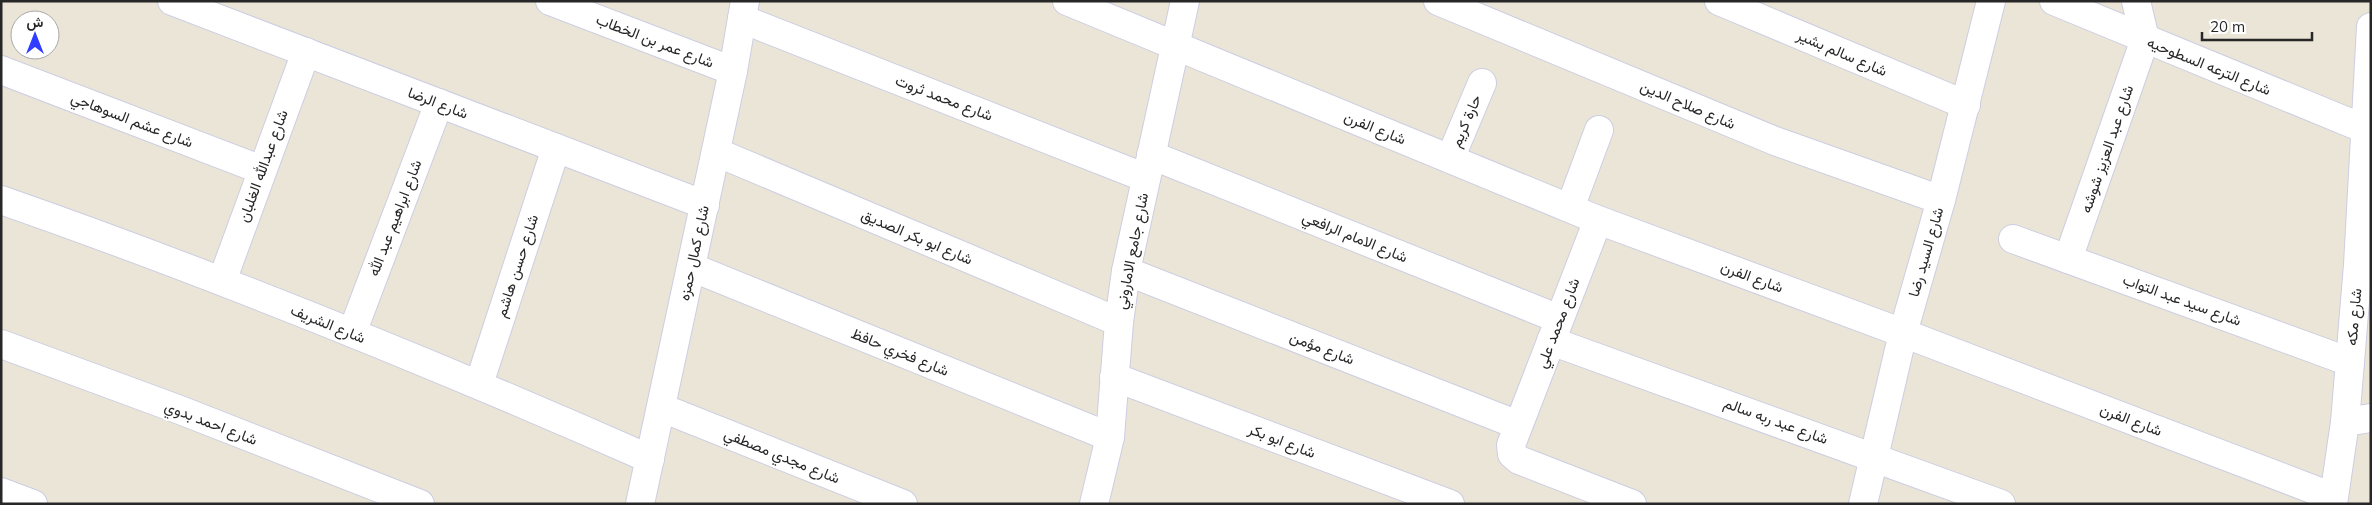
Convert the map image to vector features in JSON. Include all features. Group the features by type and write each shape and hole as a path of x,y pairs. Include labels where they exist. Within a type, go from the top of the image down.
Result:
{"street":[{"name":"شارع الرضا","path":"172,1 705,205"},
{"name":"شارع عمر بن الخطاب","path":"550,1 733,71"},
{"name":"شارع الفرن","path":"1067,1 1598,220 1904,333 2333,501"},
{"name":"شارع جامع الاماروني","path":"1094,504 1110,437 1119,322 1126,272 1185,1"},
{"name":"شارع صلاح الدين","path":"1438,1 1775,141 1941,200"},
{"name":"شارع سالم بشير","path":"1719,1 1966,105"},
{"name":"شارع السيد رضا","path":"1864,504 1904,333 1966,105 1991,1"},
{"name":"شارع الترعه السطوحيه","path":"2054,1 2145,39 2368,119"},
{"path":"2136,1 2145,39"},
{"name":"شارع كمال حمزه","path":"640,504 705,205 744,10"},
{"name":"شارع محمد ثروت","path":"744,10 1148,166"},
{"name":"شارع مكه","path":"2333,501 2358,420 2350,362 2365,264 2371,27"},
{"name":"شارع عبد العزيز شوشه","path":"2068,259 2145,39"},
{"name":"شارع عبدالله الغلبان","path":"222,281 306,52"},
{"name":"شارع عشم السوهاجي","path":"1,70 262,170"},
{"name":"حارة كريم","path":"1450,159 1482,83"},
{"name":"شارع ابراهيم عبد الله","path":"352,333 439,103"},
{"path":"1570,208 1599,130"},
{"name":"شارع حسن هاشم","path":"478,384 556,148"},
{"name":"شارع ابو بكر الصديق","path":"716,152 1119,322"},
{"name":"شارع الامام الرافعي","path":"1148,166 1555,330"},
{"name":"شارع الشريف","path":"1,200 222,281 478,384 650,459"},
{"name":"شارع محمد علي","path":"1598,220 1518,425 1511,445 1512,454 1519,460 1632,504"},
{"name":"شارع سيد عبد التواب","path":"2013,239 2350,362"},
{"name":"شارع فخري حافظ","path":"691,267 1110,437"},
{"name":"شارع مؤمن","path":"1126,272 1518,425"},
{"name":"شارع عبد ربه سالم","path":"1555,330 1875,457 2000,504"},
{"name":"شارع احمد بدوي","path":"1,344 189,414 420,504"},
{"name":"شارع ابو بكر","path":"1114,377 1450,504"},
{"name":"شارع مجدي مصطفي","path":"662,408 903,504"},
{"path":"1,492 33,504"}]}
